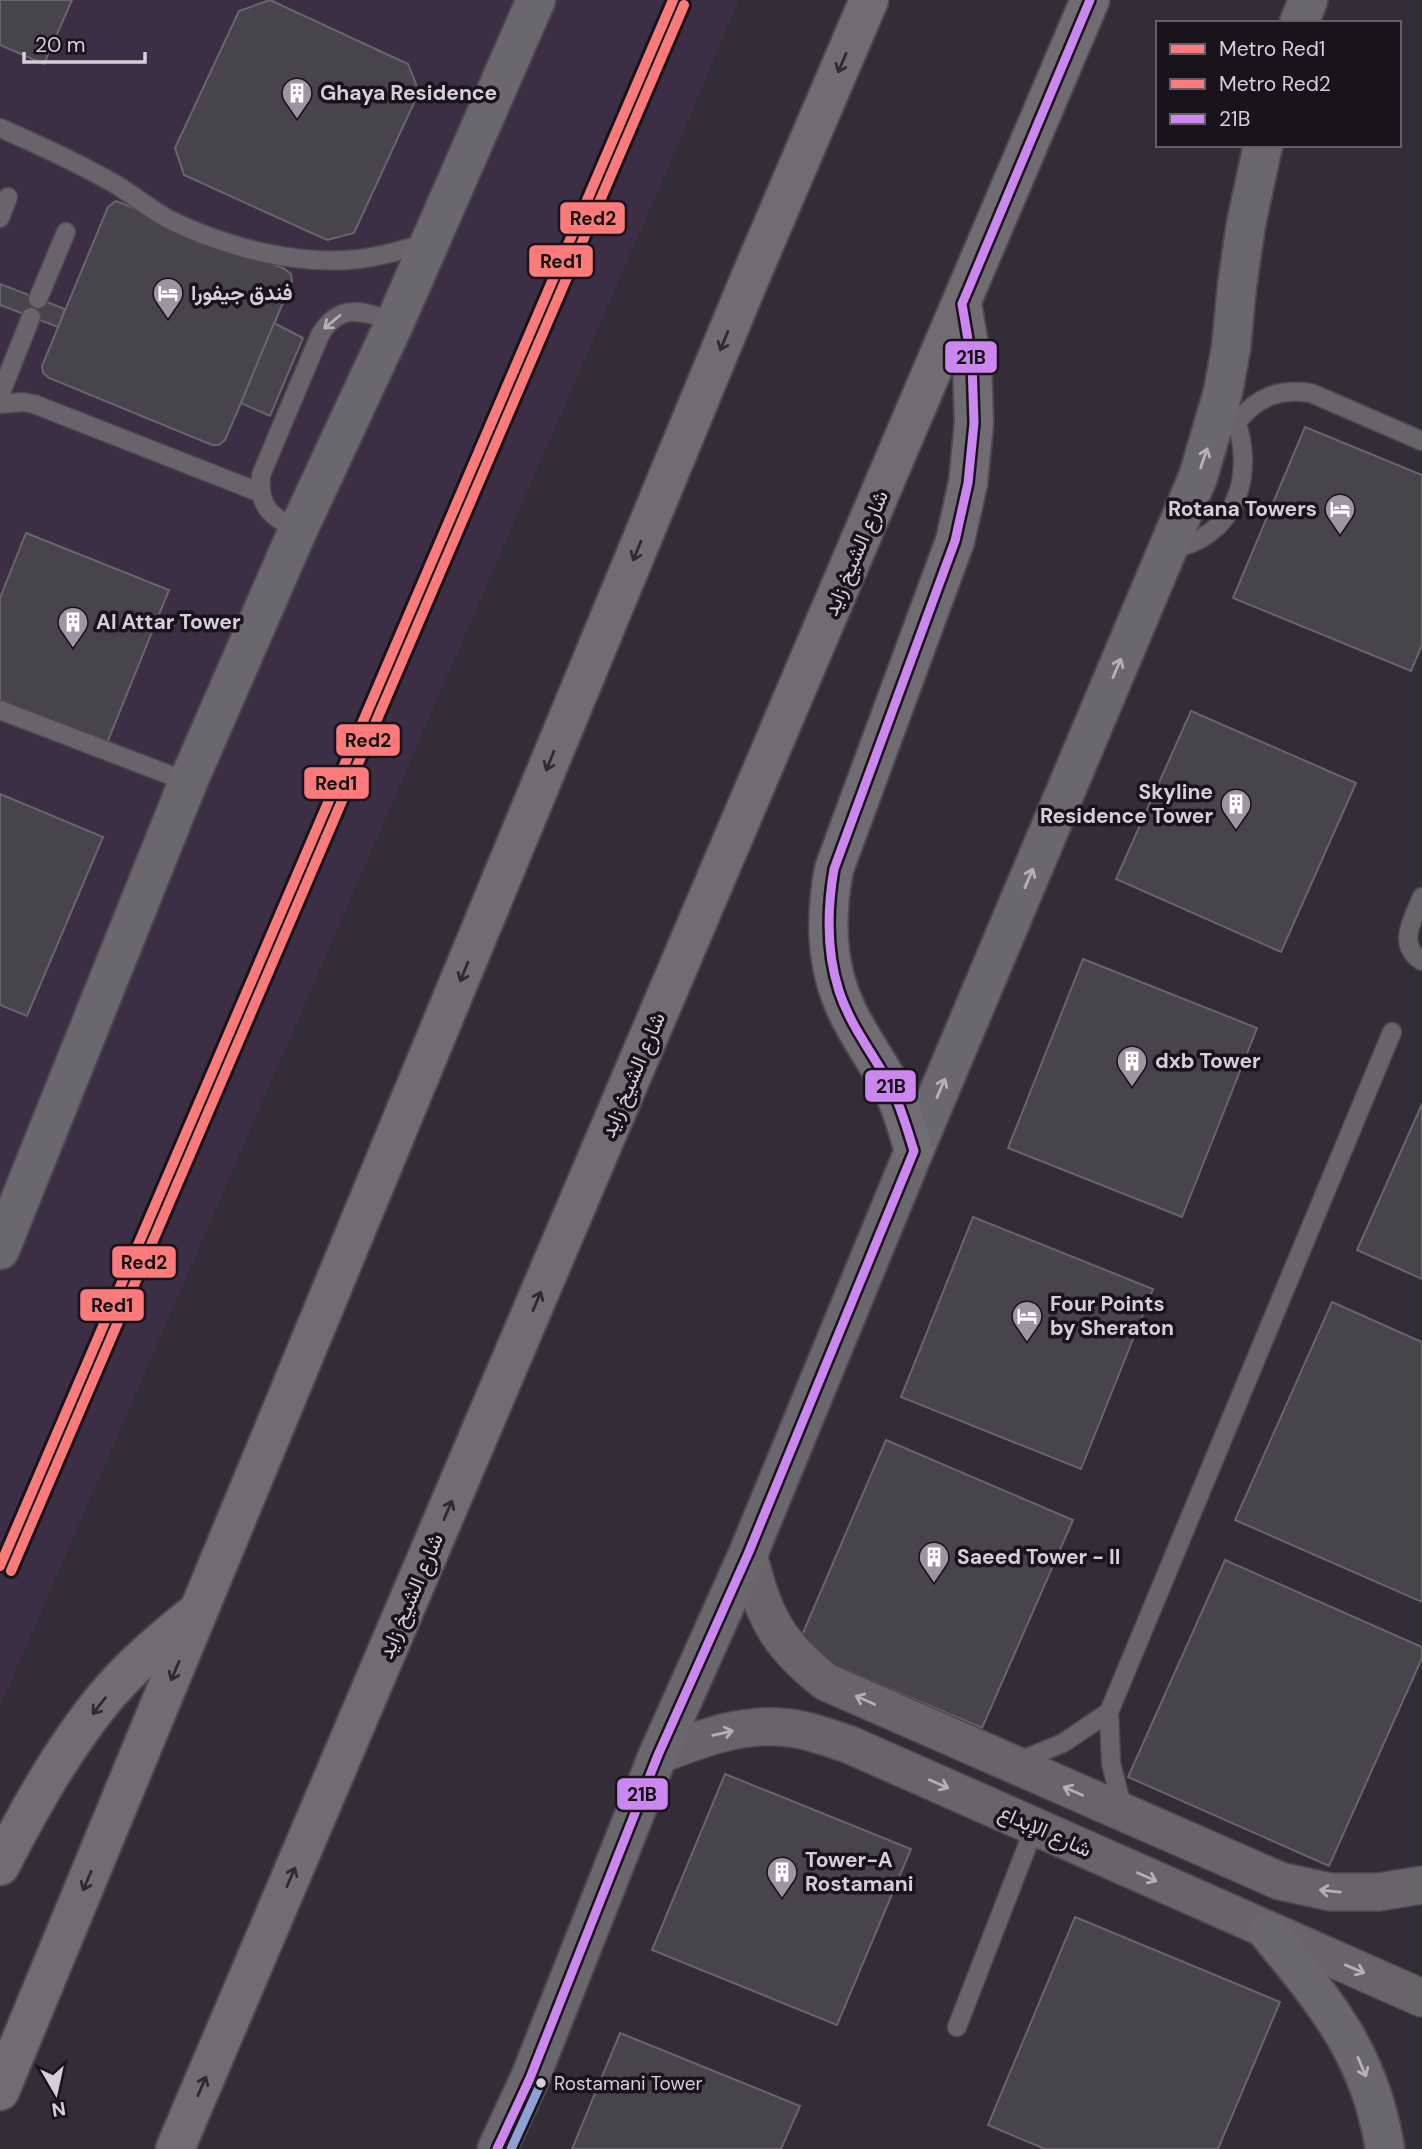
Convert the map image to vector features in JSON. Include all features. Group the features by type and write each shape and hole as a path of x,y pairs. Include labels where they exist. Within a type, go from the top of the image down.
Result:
{"highway":[{"path":"0,2091 745,291 869,0"},
{"name":"شارع الشيخ زايد","path":"175,2149 1090,0"},
{"path":"914,1150 898,1101 847,1011 834,976 828,940 827,904 834,869 958,529 968,483 974,423 972,363 962,304"},
{"path":"0,1866 29,1809 64,1752 104,1699 150,1650 201,1608"}],"street":[{"path":"0,1250 188,782 536,0"},
{"path":"1300,21 1308,0"},
{"path":"496,2149 530,2078 658,1755 747,1555 914,1150 1230,407 1231,348 1237,286 1246,223 1263,147"},
{"path":"747,1555 767,1617 789,1650 826,1682 1280,1881 1330,1892 1379,1892 1422,1885"},
{"name":"شارع الإبداع","path":"658,1755 710,1736 748,1728 780,1727 812,1732 848,1744 1422,1998"},
{"path":"1267,1931 1322,1999 1351,2043 1373,2093 1385,2149"}],"lane":[{"path":"0,128 114,184 167,218 240,246 278,255 339,260 395,252 430,242"},
{"path":"0,218 8,197"},
{"path":"38,299 66,232"},
{"path":"298,530 275,519 266,508 261,493 261,475 325,326 333,319 353,311 395,322"},
{"path":"0,395 31,317"},
{"path":"1230,407 1247,409 1261,399 1294,390 1311,393 1422,442"},
{"path":"0,404 34,404 261,493"},
{"path":"0,710 188,782"},
{"path":"1422,897 1407,939 1408,948 1422,961"},
{"path":"1124,1813 1111,1763 1109,1712 1392,1032"},
{"path":"1013,1764 1062,1743 1109,1712"},
{"path":"957,2027 1035,1826"}],"shaded area":[{"path":"0,0 739,0 0,1707"}],"building":[{"path":"0,0 72,0 44,64 0,45"},
{"name":"Ghaya Residence","path":"270,0 408,64 419,92 354,233 327,240 184,175 175,148 239,11"},
{"name":"فندق جيفورا","path":"116,201 285,269 291,274 292,281 241,403 225,440 219,445 212,445 49,378 43,373 42,366 108,207"},
{"path":"0,284 65,309 58,327 0,305"},
{"path":"274,323 303,338 270,416 241,403"},
{"name":"Rotana Towers","path":"1305,427 1422,475 1422,645 1411,671 1233,598"},
{"name":"Al Attar Tower","path":"26,533 169,590 107,743 0,700 0,598"},
{"name":"Skyline Residence Tower","path":"1191,711 1356,783 1281,952 1116,879"},
{"path":"0,794 103,837 27,1016 0,1005"},
{"name":"dxb Tower","path":"1083,959 1257,1028 1182,1217 1008,1148"},
{"path":"1422,1104 1422,1279 1357,1250"},
{"name":"Four Points by Sheraton","path":"973,1217 1153,1289 1081,1469 901,1397"},
{"path":"1332,1302 1422,1342 1422,1602 1235,1520"},
{"name":"Saeed Tower - II","path":"886,1440 1073,1520 982,1728 796,1649"},
{"path":"1225,1560 1422,1647 1422,1658 1329,1866 1128,1777"},
{"name":"Tower-A Rostamani","path":"725,1774 911,1849 837,2025 652,1950"},
{"path":"1075,1917 1280,2002 1218,2149 1045,2149 988,2125"},
{"path":"620,2033 800,2106 781,2149 572,2149"}],"metro line":[{"name":"Red1","path":"0,1566 673,0"},
{"name":"Red2","path":"11,1571 684,5"}],"transit line":[{"name":"21B","path":"497,2149 530,2078 658,1755 748,1554 914,1151 894,1093 855,1028 839,991 829,930 834,869 955,541 968,483 974,423 972,363 962,304 1090,0"},
{"path":"511,2149 541,2083"}],"place":[{"name":"Ghaya Residence","path":"297,120"},
{"name":"فندق جيفورا","path":"168,320"},
{"name":"Rotana Towers","path":"1340,536"},
{"name":"Al Attar Tower","path":"73,649"},
{"name":"Skyline Residence Tower","path":"1236,831"},
{"name":"dxb Tower","path":"1132,1088"},
{"name":"Four Points by Sheraton","path":"1027,1343"},
{"name":"Saeed Tower - II","path":"934,1584"},
{"name":"Tower-A Rostamani","path":"782,1899"},
{"name":"Rostamani Tower","path":"541,2083"}]}
